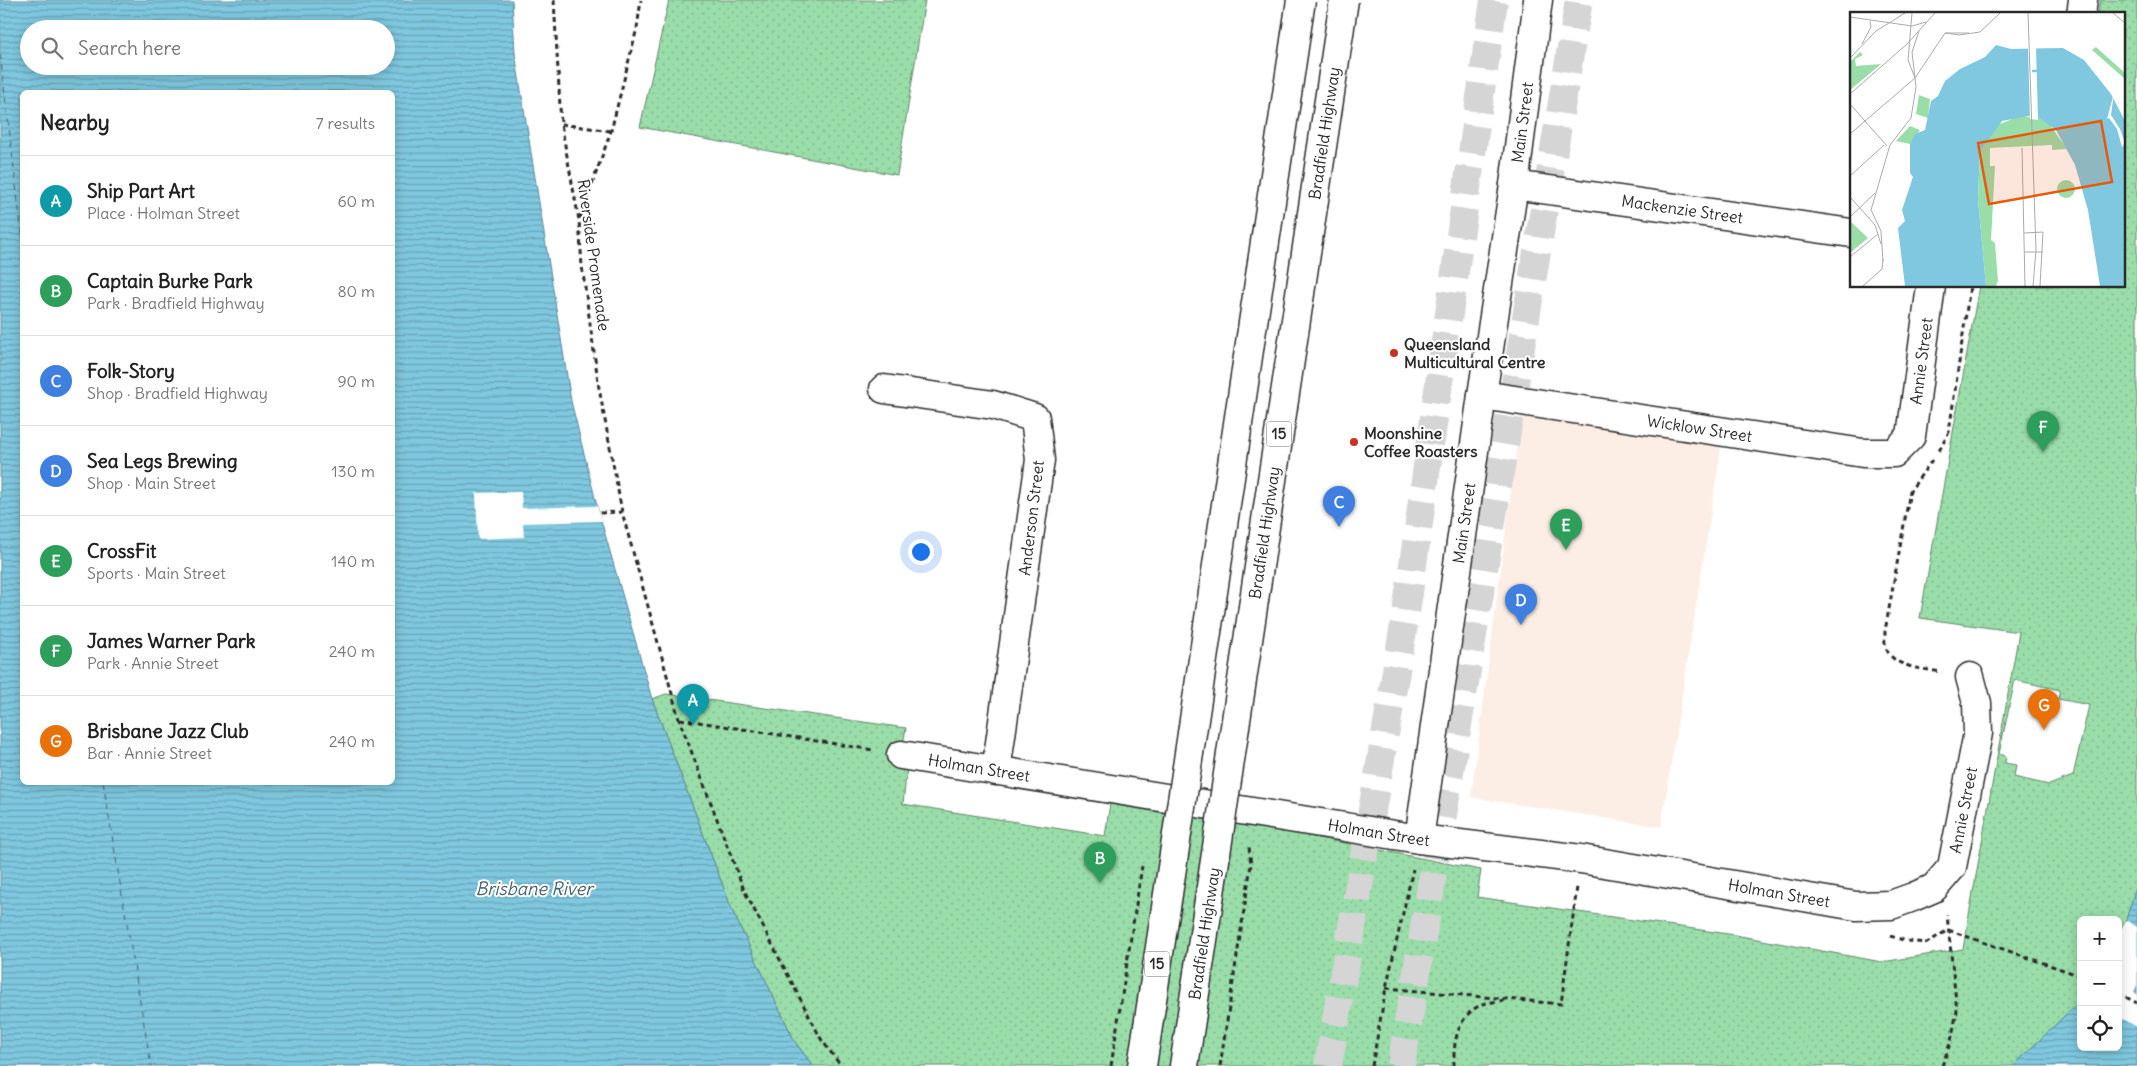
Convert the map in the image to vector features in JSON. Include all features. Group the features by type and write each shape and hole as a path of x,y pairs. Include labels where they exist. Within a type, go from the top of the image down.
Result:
{"main road":[{"name":"15","path":"1142,1066 1301,0"},
{"name":"Bradfield Highway","path":"1184,1066 1344,0"},
{"name":"Main Street","path":"1419,839 1482,395 1514,186 1538,0"},
{"name":"Mackenzie Street","path":"1514,186 1850,232"},
{"name":"Annie Street","path":"1911,436 1931,288"},
{"name":"Anderson Street","path":"884,390 993,406 1035,418 1040,460 996,770"},
{"name":"Wicklow Street","path":"1482,395 1863,453 1894,453 1911,436"},
{"name":"Annie Street","path":"1943,880 1952,867 1978,733 1977,703 1970,677"},
{"name":"Holman Street","path":"901,755 1419,839 1581,859 1856,906"},
{"path":"1856,906 1891,905 1934,888 1943,880"}],"path":[{"name":"Riverside Promenade","path":"554,0 561,124 579,220 582,266 598,379 622,512 679,719 744,890 821,1039 841,1066"},
{"path":"579,220 611,131 637,28 641,0"},
{"path":"561,124 611,131"},
{"path":"1970,288 1949,432 1944,444 1910,491 1885,631 1886,648 1901,664 1970,677"},
{"path":"600,513 622,512"},
{"path":"679,719 901,755"},
{"path":"1372,1066 1386,988 1419,839"},
{"path":"1386,988 1560,1004 1581,859"},
{"path":"1942,1066 1951,1041 1957,1011 1943,880"},
{"path":"1856,906 1887,936 1927,943 1948,930"},
{"path":"1948,930 2077,975"},
{"path":"2122,995 2137,1003"},
{"path":"1454,1066 1456,1036 1465,1018 1478,1006 1507,999"}],"shaded area":[{"path":"1521,415 1722,443 1661,827 1471,797"}],"green space":[{"path":"669,0 925,0 897,175 640,127"},
{"path":"2100,0 2137,0 2137,884 2122,928 2122,916 2077,916 2077,1004 2013,1066 813,1066 795,1042 732,910 652,699 666,694 906,728 901,755 907,767 903,804 1105,836 1111,797 1481,870 1477,897 1735,935 1882,962 1963,949 2019,632 1920,618 1979,288 2124,288 2124,12 2098,12","holes":["2015,680 2060,690 2058,699 2089,705 2073,776 2049,785 2014,777 2016,765 2005,763 2006,756 1999,754"]}],"water":[{"name":"Brisbane River","path":"0,0 512,0 515,53 571,401 597,506 652,699 732,910 795,1042 813,1066 0,1066"},
{"path":"2137,884 2137,1066 2013,1066 2077,1004 2077,1051 2122,1051 2122,928"}],"pier":[{"path":"521,492 522,508 597,506 602,521 523,523 524,537 478,539 476,493"},
{"path":"2126,920 2137,927 2137,985 2134,992 2137,994 2137,1027 2122,1018 2122,928"}],"ferry route":[{"path":"0,54 20,218"},
{"path":"104,785 151,1066"}],"tunnel":[{"path":"1328,1066 1406,613 1494,0"},
{"path":"1401,1066 1579,0"}],"place":[{"name":"Queensland Multicultural Centre","path":"1394,353"},
{"name":"Moonshine Coffee Roasters","path":"1354,442"},
{"name":"James Warner Park","path":"2043,452"},
{"name":"Folk-Story","path":"1339,527"},
{"name":"CrossFit","path":"1566,550"},
{"name":"Sea Legs Brewing","path":"1521,625"},
{"name":"Ship Part Art","path":"693,725"},
{"name":"Brisbane Jazz Club","path":"2044,730"},
{"name":"Captain Burke Park","path":"1100,883"}]}
